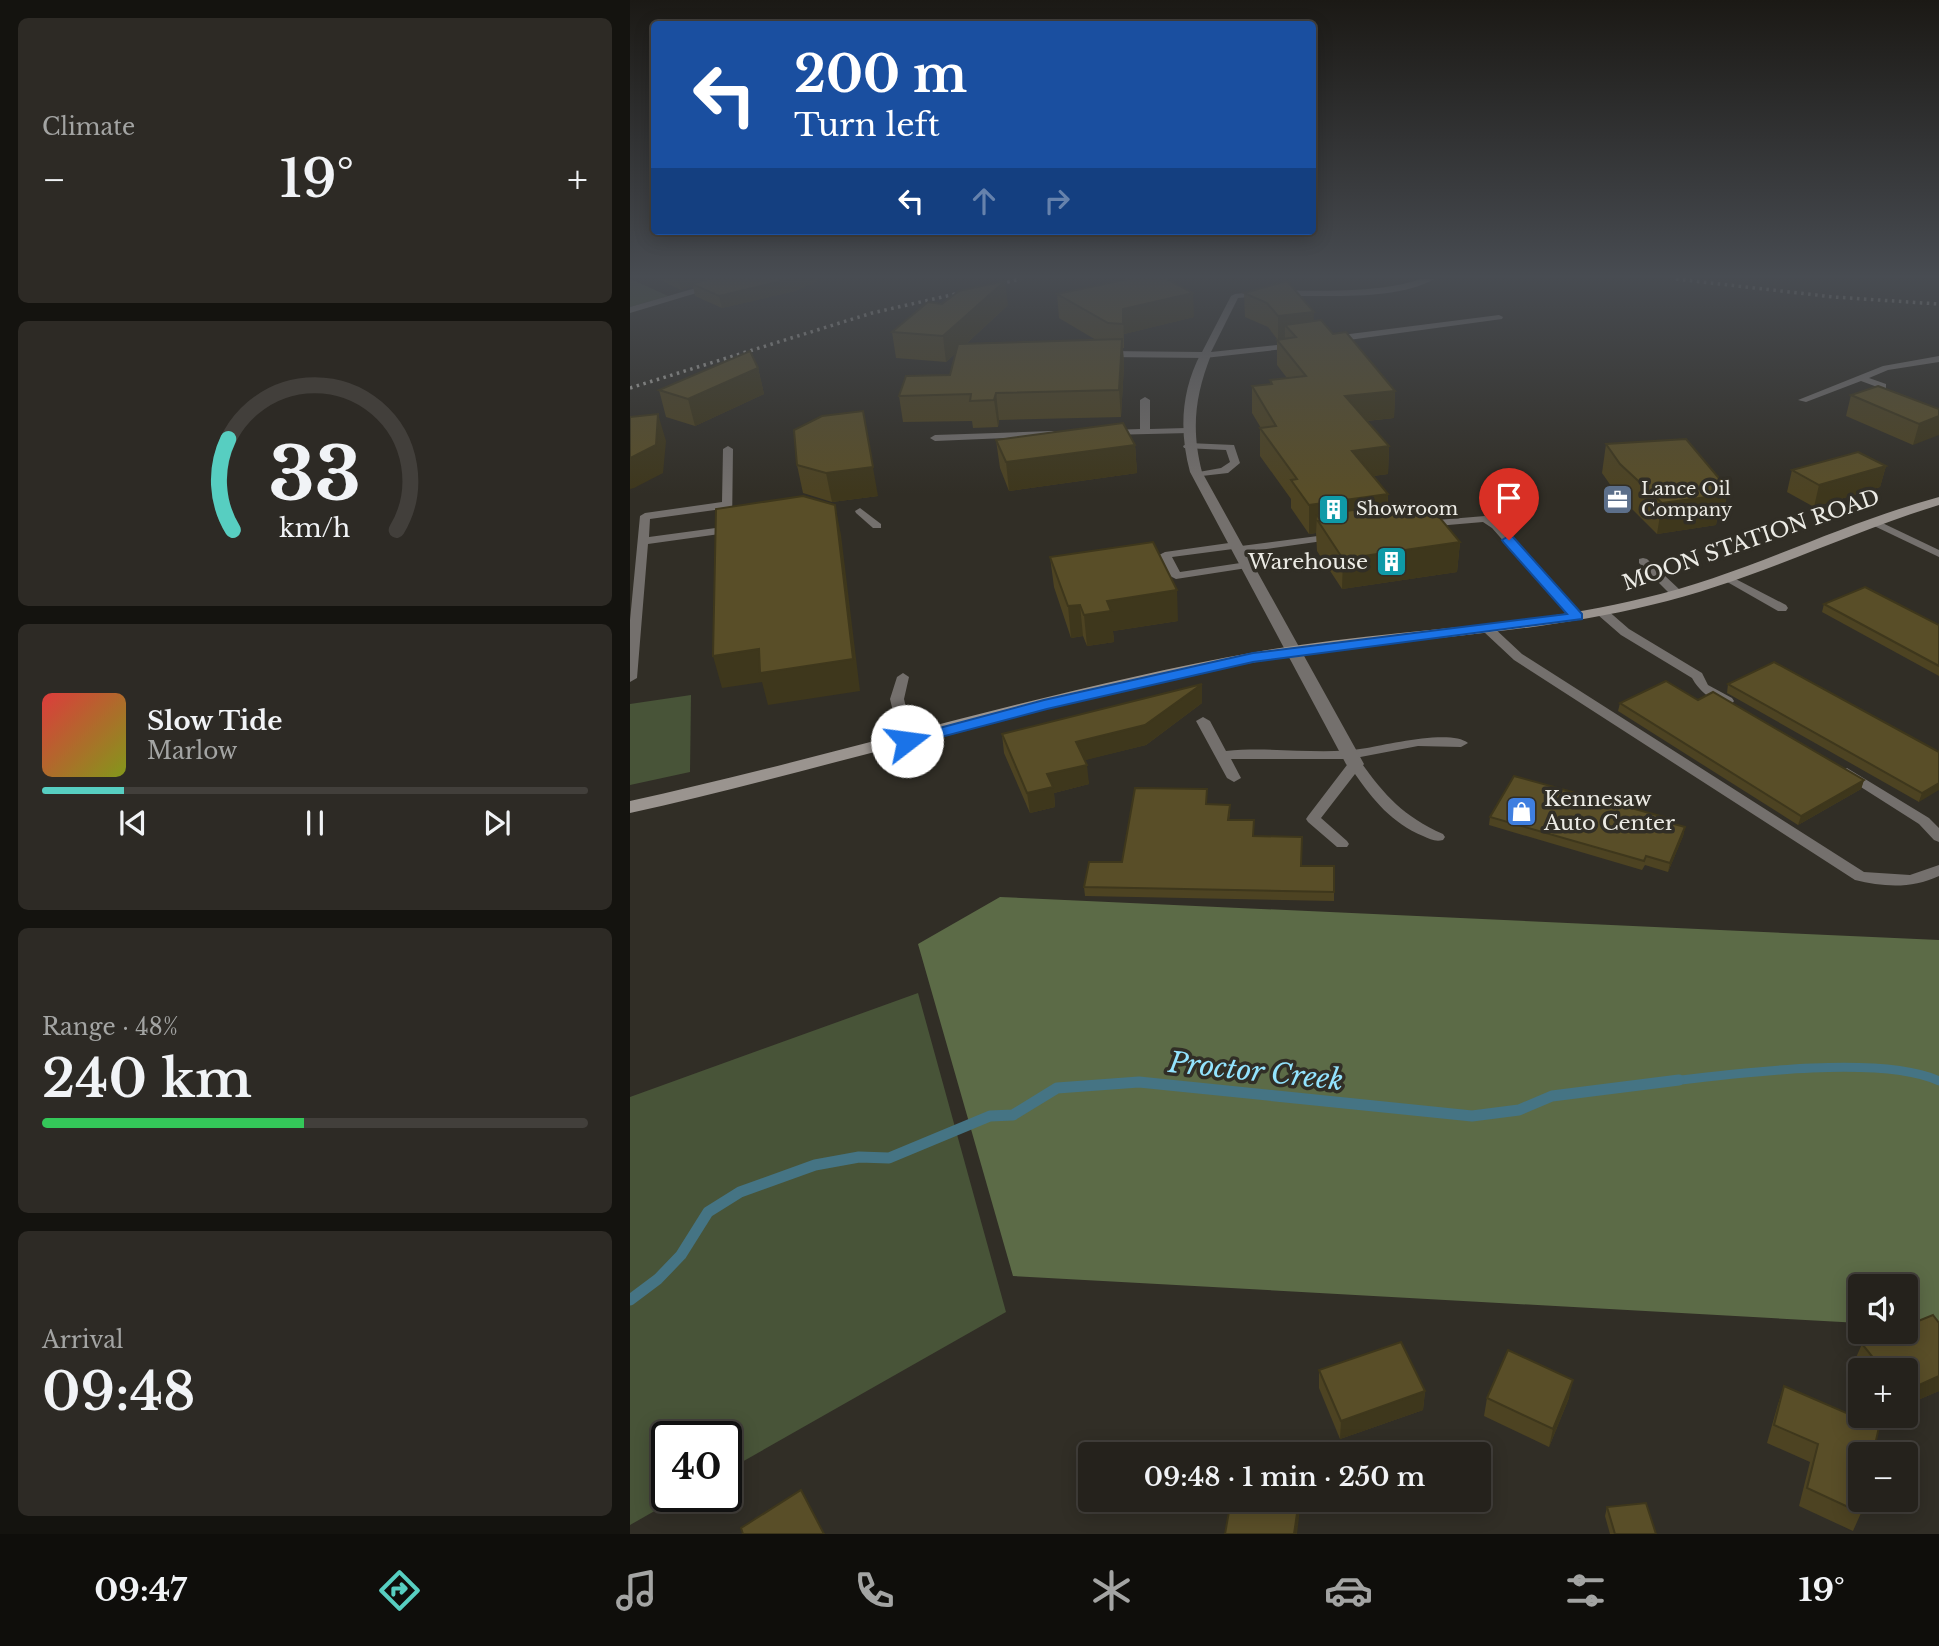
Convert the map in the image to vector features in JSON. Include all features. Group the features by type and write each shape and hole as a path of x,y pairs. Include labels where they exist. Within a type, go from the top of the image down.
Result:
{"street":[{"path":"1205,355 1187,409 1188,446 1197,475 1295,650 1352,760"},
{"name":"MOON STATION ROAD","path":"630,807 1129,685 1295,650 1488,629 1602,612 1726,577 1939,501"}],"lane":[{"path":"1205,355 1207,351"},
{"path":"1091,354 1205,355 1244,351"},
{"path":"1803,400 1886,368 1939,359"},
{"path":"1859,377 1883,386"},
{"path":"1145,400 1145,432"},
{"path":"1103,433 1186,431"},
{"path":"935,438 1061,434"},
{"path":"1188,446 1230,447 1234,454 1235,463 1224,471 1197,475"},
{"path":"727,530 728,449"},
{"path":"631,678 645,516 727,505"},
{"path":"860,511 877,526"},
{"path":"1406,526 1485,519 1496,526 1577,617"},
{"path":"1874,522 1939,554"},
{"path":"643,541 747,527"},
{"path":"1247,565 1176,576 1165,555 1352,534"},
{"path":"1643,561 1676,593"},
{"path":"1726,577 1782,608"},
{"path":"1602,612 1625,632 1697,676 1703,687 1737,707"},
{"path":"1488,629 1518,656 1860,876 1900,883 1921,880 1939,870"},
{"path":"903,677 897,699 907,741"},
{"path":"1203,721 1234,778"},
{"path":"1223,756 1241,754 1352,760 1419,742 1461,743"},
{"path":"1352,760 1379,799 1407,825 1438,837"},
{"path":"1342,844 1313,819 1352,760"},
{"path":"1830,762 1891,797 1924,821 1939,838"}],"green space":[{"path":"691,695 690,772 630,785 630,704"},
{"path":"1000,897 1939,940 1939,1328 1918,1327 1918,1274 1848,1274 1848,1322 1013,1276 918,944"},
{"path":"918,993 1006,1312 742,1462 742,1421 651,1421 653,1512 630,1525 630,1097"}],"building":[{"path":"750,351 758,368 688,399 659,390"},
{"path":"956,351 1121,351 1119,390 996,393 994,400 970,401 971,394 899,396 906,376 950,375"},
{"path":"1286,351 1361,351 1395,391 1345,396 1389,446 1352,451 1388,494 1309,505 1291,480 1297,479 1260,428 1276,426 1252,386 1272,384 1270,380 1306,376"},
{"path":"1878,386 1939,409 1939,416 1919,424 1851,395"},
{"path":"863,411 873,467 826,473 797,465 794,430 822,416"},
{"path":"658,414 656,445 630,458 630,417"},
{"path":"1123,423 1135,445 1006,462 996,440"},
{"path":"1686,439 1728,489 1716,490 1722,495 1662,503 1620,464 1606,444"},
{"path":"1858,452 1886,466 1819,485 1792,470"},
{"path":"803,496 835,505 853,659 760,673 759,649 713,656 716,509"},
{"path":"1397,504 1401,510 1430,506 1460,542 1343,559 1318,521 1321,521 1317,515"},
{"path":"1153,542 1177,590 1107,601 1111,611 1084,615 1080,605 1068,606 1050,557"},
{"path":"1865,587 1939,625 1939,666 1824,604"},
{"path":"1774,662 1939,752 1939,783 1922,793 1728,684"},
{"path":"1666,681 1698,700 1713,692 1864,780 1801,816 1620,703"},
{"path":"1202,684 1145,725 1076,742 1087,765 1047,774 1053,787 1027,793 1002,734"},
{"path":"1514,776 1664,817 1663,821 1685,827 1670,863 1646,856 1644,861 1490,817"},
{"path":"1135,788 1207,789 1206,804 1230,805 1228,820 1254,820 1253,836 1302,837 1301,866 1334,866 1334,892 1084,887 1089,862 1122,862"},
{"path":"1933,1315 1939,1323 1939,1376 1918,1386 1918,1358 1873,1358 1862,1344 1918,1344 1918,1321"},
{"path":"1401,1342 1425,1391 1341,1421 1319,1370"},
{"path":"1508,1350 1573,1380 1553,1429 1487,1398"},
{"path":"1784,1386 1848,1414 1848,1428 1879,1428 1876,1442 1848,1442 1848,1507 1807,1488 1818,1444 1774,1425"},
{"path":"801,1490 824,1534 743,1534 741,1528"},
{"path":"1646,1503 1656,1534 1615,1534 1607,1507"},
{"path":"1229,1512 1297,1512 1294,1534 1225,1534"}],"waterway":[{"name":"Proctor Creek","path":"1665,1082 1765,1071 1844,1067 1913,1073 1939,1081"},
{"name":"Proctor Creek","path":"1139,1082 1472,1116 1519,1110 1552,1096 1679,1080"},
{"name":"Proctor Creek","path":"630,1300 658,1279 681,1255 708,1212 740,1192 815,1165 859,1157 889,1158 990,1116 1013,1115 1057,1088 1139,1082"}],"railway":[{"path":"630,388 751,351"}],"place":[{"name":"Lance Oil Company","path":"1618,499"},
{"name":"Showroom","path":"1333,509"},
{"name":"Warehouse","path":"1391,562"},
{"name":"Kennesaw Auto Center","path":"1521,811"}],"route":[{"path":"907,741 1044,705 1253,657 1363,641 1577,617 1509,540"}]}
